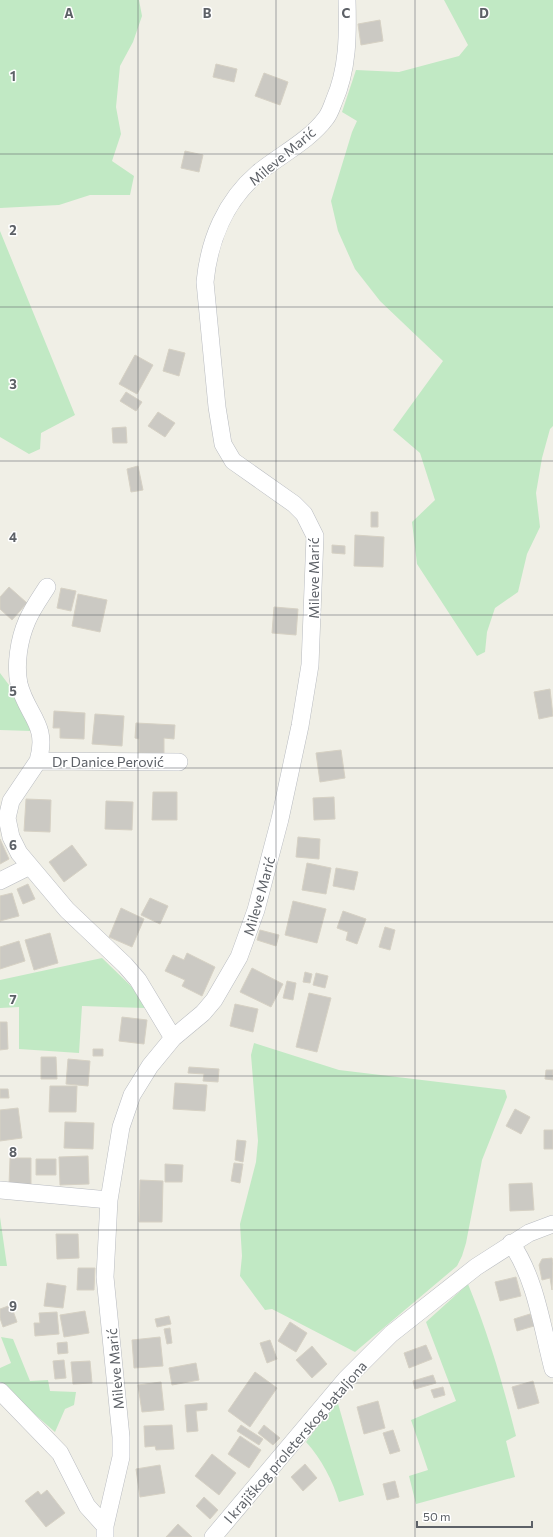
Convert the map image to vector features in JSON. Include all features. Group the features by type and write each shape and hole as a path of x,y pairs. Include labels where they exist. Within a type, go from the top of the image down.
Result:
{"street":[{"name":"Mileve Marić","path":"105,1532 121,1457 120,1421 105,1277 109,1200 121,1127 132,1095 150,1066 173,1038 202,1013 222,988 240,957 256,910 280,820 300,726 310,665 314,586 314,536 304,514 294,504 233,461 223,444 217,407 205,282 207,263 220,225 228,208 243,188 258,173 294,149 327,118 341,84 348,39 348,0"},
{"path":"38,761 42,741 37,722 19,685 17,662 27,621 47,587"},
{"name":"Dr Danice Perović","path":"173,1038 138,980 125,965 67,910 19,853 11,837 7,818 16,792 38,761 178,762"},
{"path":"0,881 30,866"},
{"path":"0,1190 109,1200"},
{"name":"I krajiškog proleterskog bataljona","path":"213,1537 346,1378 391,1334 476,1267 529,1233 553,1224"},
{"path":"511,1244 520,1258 529,1278 553,1369"},
{"path":"0,1391 60,1453 87,1506 105,1532"}],"green space":[{"path":"0,0 139,0 142,16 133,42 120,66 116,107 121,134 112,161 134,176 130,195 90,195 59,205 0,208"},
{"path":"444,0 553,0 553,426 550,429 542,458 536,493 540,527 527,554 518,592 495,608 487,632 485,652 477,656 417,564 412,522 435,500 420,453 393,430 443,361 380,301 355,269 338,231 331,201 352,132 357,121 342,112 356,70 399,72 459,56 468,45"},
{"path":"0,231 75,415 41,433 40,449 29,454 0,437"},
{"path":"0,673 9,685 31,731 0,730"},
{"path":"102,958 132,987 145,1008 82,1006 79,1053 19,1049 19,1007 0,1008 0,980"},
{"path":"254,1043 339,1070 505,1090 507,1097 482,1160 466,1243 457,1266 355,1352 272,1309 265,1310 240,1276 242,1256 240,1224 256,1162 258,1141 251,1055"},
{"path":"0,1217 7,1266 0,1266"},
{"path":"468,1284 495,1359 516,1436 506,1441 515,1477 416,1504 409,1476 428,1470 411,1420 456,1401 426,1322"},
{"path":"1,1337 13,1339 30,1381 48,1380 50,1391 76,1392 74,1405 65,1409 55,1432 0,1384 0,1368 11,1363"},
{"path":"337,1400 364,1495 339,1502 326,1470 317,1455 306,1442"}],"building":[{"path":"380,20 383,41 361,45 358,24"},
{"path":"216,64 237,69 234,82 213,77"},
{"path":"264,73 288,82 280,105 255,96"},
{"path":"185,151 203,155 199,172 181,168"},
{"path":"169,349 185,353 179,376 163,371"},
{"path":"135,355 153,365 137,394 119,384"},
{"path":"126,392 142,402 136,411 120,401"},
{"path":"158,412 175,423 165,437 148,426"},
{"path":"126,427 127,443 113,443 112,428"},
{"path":"138,466 143,490 131,492 127,469"},
{"path":"371,512 378,512 378,527 371,527"},
{"path":"355,535 384,537 383,567 354,566"},
{"path":"332,545 345,546 345,554 332,553"},
{"path":"9,587 27,603 12,620 0,609 0,597"},
{"path":"61,588 76,591 71,611 57,608"},
{"path":"78,594 107,600 100,632 72,626"},
{"path":"274,607 298,609 296,635 272,633"},
{"path":"550,689 553,716 539,719 534,692"},
{"path":"54,711 85,713 84,739 60,738 60,728 53,728"},
{"path":"95,714 124,716 122,746 92,744"},
{"path":"136,723 175,725 174,739 164,738 164,754 139,753 139,739 135,738"},
{"path":"341,750 345,778 320,782 316,753"},
{"path":"153,792 177,792 177,820 152,820"},
{"path":"334,797 335,819 314,820 313,798"},
{"path":"26,799 51,800 50,832 24,831"},
{"path":"106,801 133,802 132,830 105,829"},
{"path":"298,837 320,839 319,859 296,857"},
{"path":"0,839 9,859 0,864"},
{"path":"72,845 87,865 64,882 49,862"},
{"path":"307,863 331,868 326,894 302,890"},
{"path":"336,868 358,872 354,890 333,886"},
{"path":"28,884 35,899 23,904 17,889"},
{"path":"12,893 19,916 0,921 0,896"},
{"path":"150,898 168,906 160,924 141,915"},
{"path":"293,901 326,909 317,943 285,935"},
{"path":"121,908 144,919 132,947 109,937"},
{"path":"343,911 366,919 357,944 346,940 348,932 337,928"},
{"path":"385,927 395,930 390,950 379,947"},
{"path":"260,930 279,935 276,946 257,940"},
{"path":"50,933 58,963 34,970 25,940"},
{"path":"19,941 25,961 0,969 0,947"},
{"path":"187,953 215,967 202,996 182,986 185,980 165,971 173,955 184,960"},
{"path":"252,968 283,984 271,1007 240,992"},
{"path":"305,972 312,974 310,983 303,982"},
{"path":"316,973 328,976 325,988 313,985"},
{"path":"287,981 296,983 293,1000 283,998"},
{"path":"309,993 331,998 317,1052 296,1047"},
{"path":"235,1004 258,1009 253,1032 230,1026"},
{"path":"122,1017 147,1020 144,1044 119,1041"},
{"path":"0,1022 7,1022 8,1049 0,1050"},
{"path":"93,1049 103,1049 103,1056 93,1056"},
{"path":"41,1057 56,1057 57,1079 41,1079"},
{"path":"68,1059 90,1061 88,1086 66,1084"},
{"path":"189,1067 219,1069 218,1082 203,1081 204,1074 188,1073"},
{"path":"546,1070 553,1070 553,1080 545,1079"},
{"path":"175,1083 207,1085 205,1111 173,1109"},
{"path":"50,1086 77,1086 76,1112 49,1112"},
{"path":"0,1089 8,1089 9,1098 0,1098"},
{"path":"18,1108 22,1138 0,1141 0,1110"},
{"path":"515,1109 530,1117 521,1134 506,1126"},
{"path":"65,1122 94,1123 93,1149 64,1148"},
{"path":"544,1130 553,1130 553,1149 544,1149"},
{"path":"237,1140 246,1141 243,1162 235,1160"},
{"path":"88,1156 89,1184 60,1185 59,1157"},
{"path":"10,1158 31,1158 31,1186 9,1185"},
{"path":"36,1159 56,1159 56,1175 36,1175"},
{"path":"234,1163 243,1164 240,1183 231,1181"},
{"path":"165,1164 183,1165 182,1182 165,1182"},
{"path":"140,1180 163,1181 162,1222 139,1222"},
{"path":"532,1183 534,1210 510,1211 509,1184"},
{"path":"56,1234 78,1234 79,1258 57,1259"},
{"path":"552,1258 552,1290 550,1278 542,1280 539,1265 542,1259"},
{"path":"78,1268 95,1268 94,1290 77,1290"},
{"path":"516,1277 521,1296 500,1301 495,1282"},
{"path":"47,1283 66,1286 63,1308 44,1306"},
{"path":"11,1305 17,1322 3,1327 0,1318 0,1309"},
{"path":"85,1311 89,1333 64,1337 60,1315"},
{"path":"57,1312 59,1334 35,1336 34,1323 40,1323 39,1313"},
{"path":"530,1314 534,1326 517,1331 514,1319"},
{"path":"169,1316 171,1324 157,1327 155,1319"},
{"path":"290,1322 307,1333 296,1352 278,1341"},
{"path":"170,1328 172,1343 167,1344 164,1329"},
{"path":"160,1337 163,1366 134,1368 132,1340"},
{"path":"270,1340 277,1359 267,1363 260,1343"},
{"path":"67,1342 68,1353 58,1354 57,1343"},
{"path":"426,1345 432,1359 409,1368 404,1353"},
{"path":"312,1346 327,1364 312,1378 296,1360"},
{"path":"64,1360 66,1378 55,1379 53,1361"},
{"path":"90,1361 92,1383 73,1384 71,1362"},
{"path":"196,1363 199,1380 172,1385 169,1368"},
{"path":"255,1372 277,1388 250,1427 228,1411"},
{"path":"433,1375 436,1383 415,1389 413,1381"},
{"path":"533,1381 539,1403 518,1409 512,1387"},
{"path":"161,1382 164,1410 142,1412 138,1385"},
{"path":"443,1387 445,1395 434,1398 431,1390"},
{"path":"378,1401 385,1428 364,1434 357,1407"},
{"path":"207,1403 207,1410 196,1411 198,1431 187,1432 185,1405"},
{"path":"172,1425 174,1449 156,1450 155,1446 145,1447 144,1426"},
{"path":"241,1425 263,1439 259,1445 237,1431"},
{"path":"264,1425 280,1438 273,1445 258,1433"},
{"path":"393,1430 400,1451 390,1454 383,1433"},
{"path":"240,1436 261,1450 249,1468 228,1454"},
{"path":"212,1454 236,1473 219,1495 195,1476"},
{"path":"305,1464 317,1478 303,1491 291,1477"},
{"path":"160,1465 165,1493 140,1497 136,1469"},
{"path":"395,1481 399,1497 387,1500 383,1484"},
{"path":"47,1490 65,1513 46,1527 25,1501 38,1491 41,1495"},
{"path":"204,1497 218,1510 210,1519 196,1506"},
{"path":"178,1524 192,1537 166,1537"}]}
